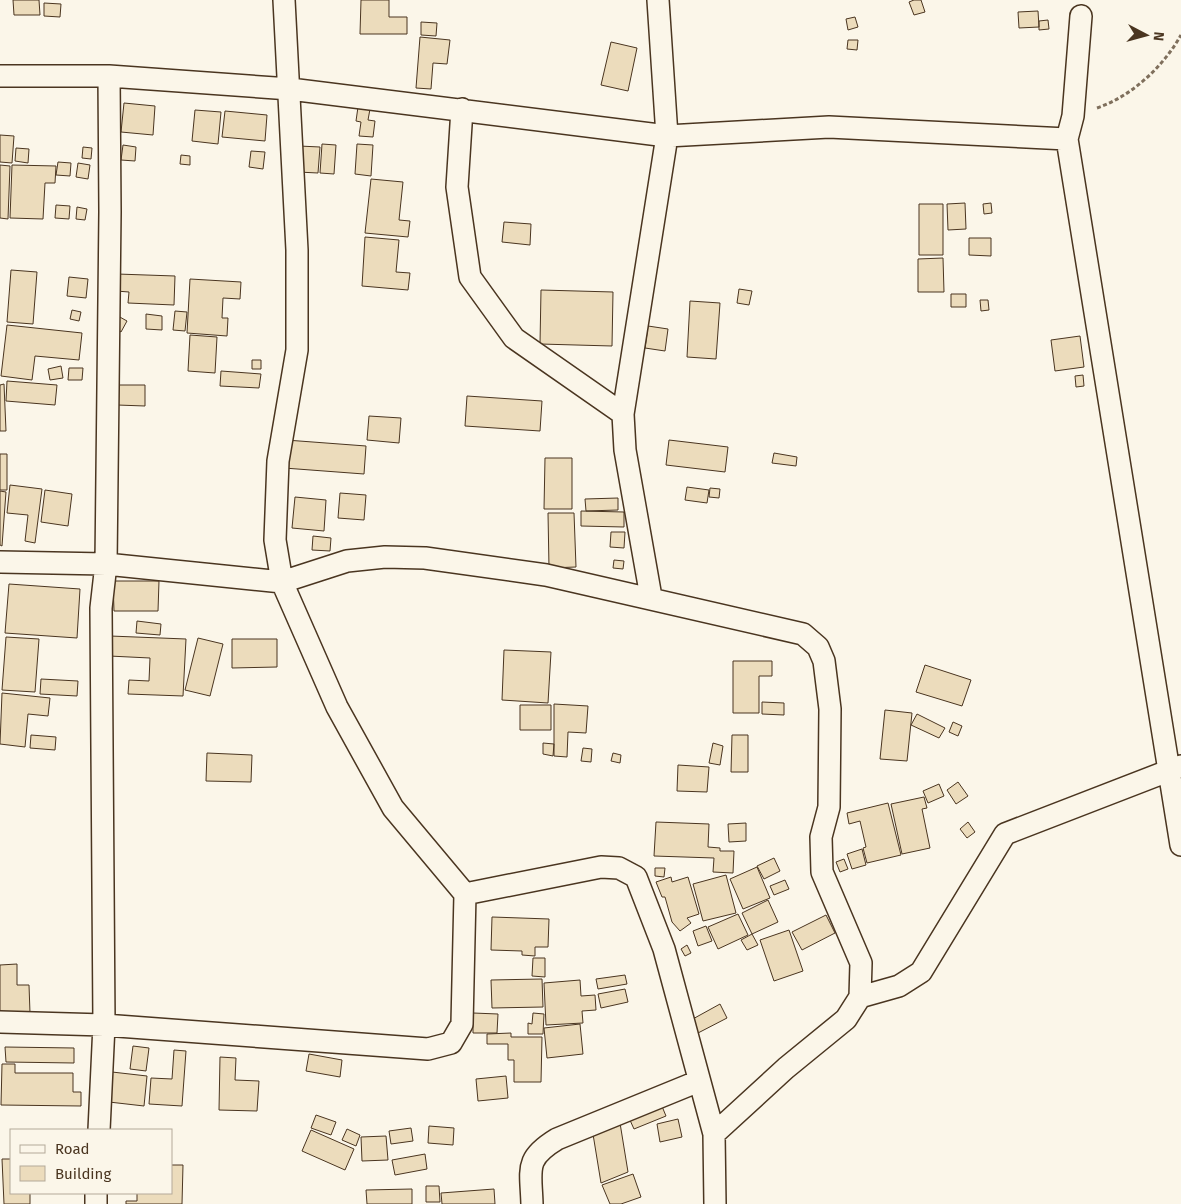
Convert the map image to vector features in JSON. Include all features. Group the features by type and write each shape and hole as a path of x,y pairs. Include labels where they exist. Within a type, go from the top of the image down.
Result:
{"street":[{"path":"0,1022 104,1025 428,1049 451,1043 462,1024 465,894 393,808 337,707 282,582 274,540 278,461 297,350 297,250 284,0"},
{"path":"651,597 625,450 623,414 667,136 658,0"},
{"path":"1081,16 1073,116 1068,139 1175,767 1181,845"},
{"path":"0,76 109,76 290,89 667,136 829,127 1068,139"},
{"path":"99,1129 104,1025 100,608 106,564 110,212 109,76"},
{"path":"462,109 457,187 470,277 514,338 623,414"},
{"path":"0,562 106,564 282,582 347,561 385,557 425,558 546,575 651,597 803,634 818,647 824,661 830,710 829,807 821,837 822,872 861,963 860,997 846,1019 786,1068 714,1134"},
{"path":"860,997 899,986 920,972 1005,834 1175,767"},
{"path":"465,894 601,867 619,868 636,877 664,949 714,1134 715,1204"},
{"path":"532,1204 531,1164 543,1148 557,1139 699,1081"}],"path":[{"path":"1073,116 1115,102 1154,72 1181,35"}],"building":[{"path":"13,0 39,0 40,15 14,15"},
{"path":"361,0 389,0 389,17 407,17 407,34 360,34"},
{"path":"921,0 925,12 914,15 909,2"},
{"path":"44,3 61,4 60,17 44,16"},
{"path":"1038,11 1039,27 1019,28 1018,12"},
{"path":"855,17 858,27 848,30 846,19"},
{"path":"1048,20 1049,29 1039,30 1039,21"},
{"path":"421,22 437,23 436,36 421,35"},
{"path":"420,37 450,40 447,64 433,63 431,89 416,88"},
{"path":"848,40 858,40 857,50 847,49"},
{"path":"611,42 637,48 628,91 601,85"},
{"path":"124,103 155,106 153,135 121,132"},
{"path":"358,107 370,109 368,120 375,121 373,137 359,136 361,122 356,121"},
{"path":"195,110 221,112 218,144 192,141"},
{"path":"225,111 267,115 265,141 222,137"},
{"path":"0,135 14,136 12,163 0,162"},
{"path":"322,144 336,145 334,174 320,173"},
{"path":"357,144 373,145 371,176 355,174"},
{"path":"123,145 136,147 135,161 121,160"},
{"path":"299,146 320,147 318,173 298,172"},
{"path":"83,147 92,148 91,159 82,158"},
{"path":"16,148 29,149 28,163 15,161"},
{"path":"251,151 265,152 263,169 249,167"},
{"path":"181,155 190,156 190,165 180,164"},
{"path":"58,162 71,163 70,176 56,175"},
{"path":"78,163 90,165 88,179 76,177"},
{"path":"0,165 10,166 8,219 0,218"},
{"path":"12,165 56,166 55,183 45,183 43,219 10,218"},
{"path":"371,179 403,182 399,220 410,221 408,237 365,233"},
{"path":"965,203 966,229 948,230 947,204"},
{"path":"991,203 992,213 984,214 983,204"},
{"path":"919,204 943,204 943,255 919,255"},
{"path":"56,205 70,206 69,219 55,218"},
{"path":"77,207 87,209 85,220 76,219"},
{"path":"504,222 531,224 530,245 502,242"},
{"path":"365,237 399,240 396,272 410,273 408,290 362,286"},
{"path":"969,238 991,238 991,256 969,255"},
{"path":"943,258 944,292 918,292 918,259"},
{"path":"11,270 37,272 33,324 7,322"},
{"path":"117,274 175,276 174,305 128,303 129,292 116,291"},
{"path":"69,277 88,279 86,298 67,296"},
{"path":"190,279 241,282 240,299 223,298 222,318 228,318 227,336 187,333"},
{"path":"739,289 752,291 749,305 737,303"},
{"path":"541,290 613,292 612,346 540,344"},
{"path":"951,294 966,294 966,307 951,307"},
{"path":"980,300 988,300 989,310 981,311"},
{"path":"690,301 720,303 716,359 687,357"},
{"path":"72,310 81,312 79,321 70,319"},
{"path":"175,311 187,312 185,331 173,330"},
{"path":"146,314 162,316 162,330 146,329"},
{"path":"118,316 127,321 121,332 112,326"},
{"path":"7,325 82,333 79,360 35,356 32,380 1,376"},
{"path":"648,326 668,329 665,351 645,348"},
{"path":"190,335 217,337 215,373 188,371"},
{"path":"1080,336 1084,367 1055,371 1051,340"},
{"path":"252,360 261,360 261,369 252,369"},
{"path":"61,366 63,378 50,380 48,369"},
{"path":"69,368 83,368 82,380 68,380"},
{"path":"221,371 261,374 259,388 220,386"},
{"path":"1083,375 1084,386 1076,387 1075,376"},
{"path":"7,381 57,385 55,405 6,401"},
{"path":"4,384 6,431 0,431 0,385"},
{"path":"117,385 145,385 145,406 117,405"},
{"path":"467,396 542,401 540,431 465,426"},
{"path":"369,416 401,418 399,443 367,440"},
{"path":"286,440 366,446 364,474 284,468"},
{"path":"669,440 728,447 725,472 666,465"},
{"path":"774,453 797,457 796,466 772,463"},
{"path":"0,454 7,454 7,490 0,490"},
{"path":"545,458 572,458 572,509 544,509"},
{"path":"10,485 42,489 35,543 25,541 28,515 7,513"},
{"path":"687,487 709,490 707,503 685,500"},
{"path":"710,488 720,489 719,498 709,497"},
{"path":"45,490 72,494 68,526 41,522"},
{"path":"0,491 6,492 2,546 0,545"},
{"path":"340,493 366,495 364,520 338,518"},
{"path":"295,497 326,500 324,531 292,528"},
{"path":"618,498 618,510 586,511 585,499"},
{"path":"581,511 624,512 624,527 581,526"},
{"path":"548,513 574,513 576,567 549,568"},
{"path":"611,532 625,532 624,548 610,547"},
{"path":"313,536 331,538 330,551 312,550"},
{"path":"614,560 624,561 623,569 613,568"},
{"path":"113,581 159,581 158,611 114,611"},
{"path":"9,584 80,589 77,638 5,633"},
{"path":"137,621 161,624 160,635 136,633"},
{"path":"110,636 186,639 183,696 128,694 129,680 149,681 150,658 109,656"},
{"path":"6,637 39,639 35,692 2,690"},
{"path":"198,638 223,644 210,696 185,690"},
{"path":"232,639 277,639 277,667 232,668"},
{"path":"504,650 551,652 548,703 502,700"},
{"path":"733,661 772,661 772,676 759,676 759,713 733,713"},
{"path":"925,665 971,680 962,706 916,692"},
{"path":"41,679 78,681 77,696 40,694"},
{"path":"2,693 50,698 48,716 28,714 25,747 0,744"},
{"path":"762,702 784,703 784,715 762,714"},
{"path":"554,704 588,706 586,733 568,732 567,757 554,756"},
{"path":"520,705 551,705 551,730 520,730"},
{"path":"885,710 912,713 907,761 880,759"},
{"path":"917,714 945,728 939,738 911,725"},
{"path":"953,722 962,726 958,736 949,732"},
{"path":"31,735 56,737 55,750 30,748"},
{"path":"732,735 748,735 748,772 731,772"},
{"path":"543,743 554,744 553,756 543,754"},
{"path":"713,743 723,746 720,765 709,763"},
{"path":"583,748 592,749 591,762 581,761"},
{"path":"207,753 252,755 251,782 206,781"},
{"path":"613,753 621,755 620,763 611,761"},
{"path":"678,765 709,767 707,792 677,791"},
{"path":"958,782 968,796 956,804 947,790"},
{"path":"939,784 944,796 928,803 923,791"},
{"path":"924,797 927,808 922,809 930,848 902,854 891,804"},
{"path":"888,803 901,855 867,863 863,848 866,847 860,821 849,824 847,813"},
{"path":"656,822 709,824 708,847 720,848 720,851 734,851 733,873 713,872 714,858 654,856"},
{"path":"968,822 975,832 967,838 960,829"},
{"path":"746,823 746,841 729,842 728,824"},
{"path":"862,849 866,865 852,869 847,854"},
{"path":"774,858 780,871 764,879 757,866"},
{"path":"844,859 848,869 840,872 836,862"},
{"path":"757,867 770,898 743,909 730,879"},
{"path":"655,868 665,868 664,877 655,876"},
{"path":"726,875 736,913 703,921 693,884"},
{"path":"671,877 672,882 688,877 699,914 687,918 691,923 680,931 672,922 665,897 662,897 656,882"},
{"path":"785,880 789,889 774,895 770,886"},
{"path":"768,900 778,922 752,934 742,913"},
{"path":"738,914 748,935 718,949 708,927"},
{"path":"826,915 835,933 802,950 792,932"},
{"path":"492,917 549,919 548,947 535,947 535,956 522,955 522,951 491,950"},
{"path":"706,926 712,941 698,946 693,931"},
{"path":"789,930 803,971 774,981 760,940"},
{"path":"752,934 758,945 747,950 741,940"},
{"path":"687,945 691,953 685,956 681,949"},
{"path":"533,958 545,958 545,977 532,976"},
{"path":"17,964 17,985 29,985 30,1013 0,1014 0,965"},
{"path":"625,975 627,984 598,989 596,979"},
{"path":"542,979 543,1007 492,1008 491,980"},
{"path":"580,980 581,996 595,995 596,1010 582,1011 583,1023 546,1025 544,983"},
{"path":"625,989 628,1002 601,1008 598,994"},
{"path":"720,1004 727,1018 698,1033 691,1020"},
{"path":"473,1013 498,1014 497,1033 473,1033"},
{"path":"533,1013 544,1014 543,1034 528,1034 528,1023 532,1024"},
{"path":"580,1024 583,1054 547,1058 544,1028"},
{"path":"511,1033 511,1037 542,1037 541,1082 514,1082 514,1060 508,1060 508,1044 487,1044 487,1034"},
{"path":"133,1046 149,1048 146,1071 130,1069"},
{"path":"5,1047 74,1048 74,1063 6,1062"},
{"path":"174,1050 186,1051 182,1106 149,1104 151,1078 172,1079"},
{"path":"309,1054 342,1060 340,1077 306,1071"},
{"path":"220,1057 236,1058 235,1080 259,1081 257,1111 219,1110"},
{"path":"2,1064 15,1064 15,1073 73,1073 73,1092 81,1092 81,1106 1,1105"},
{"path":"112,1072 147,1076 144,1106 109,1102"},
{"path":"506,1076 508,1098 478,1101 476,1079"},
{"path":"661,1104 666,1116 634,1129 629,1118"},
{"path":"316,1115 336,1122 331,1135 311,1128"},
{"path":"678,1119 682,1137 660,1142 657,1124"},
{"path":"620,1123 628,1172 601,1183 592,1128"},
{"path":"429,1126 454,1128 453,1145 428,1143"},
{"path":"411,1128 413,1141 391,1144 389,1131"},
{"path":"347,1129 360,1135 356,1146 342,1140"},
{"path":"311,1130 354,1149 345,1170 302,1151"},
{"path":"386,1136 388,1160 362,1161 361,1137"},
{"path":"425,1154 427,1169 395,1175 392,1160"},
{"path":"2,1159 10,1159 10,1194 30,1194 30,1204 4,1204"},
{"path":"172,1165 183,1165 182,1204 126,1204 126,1201 137,1201 137,1194 172,1194"},
{"path":"633,1174 641,1197 621,1204 610,1204 602,1185"},
{"path":"426,1186 439,1186 440,1202 426,1202"},
{"path":"412,1189 412,1204 367,1204 366,1190"},
{"path":"494,1189 495,1204 442,1204 441,1193"}]}
